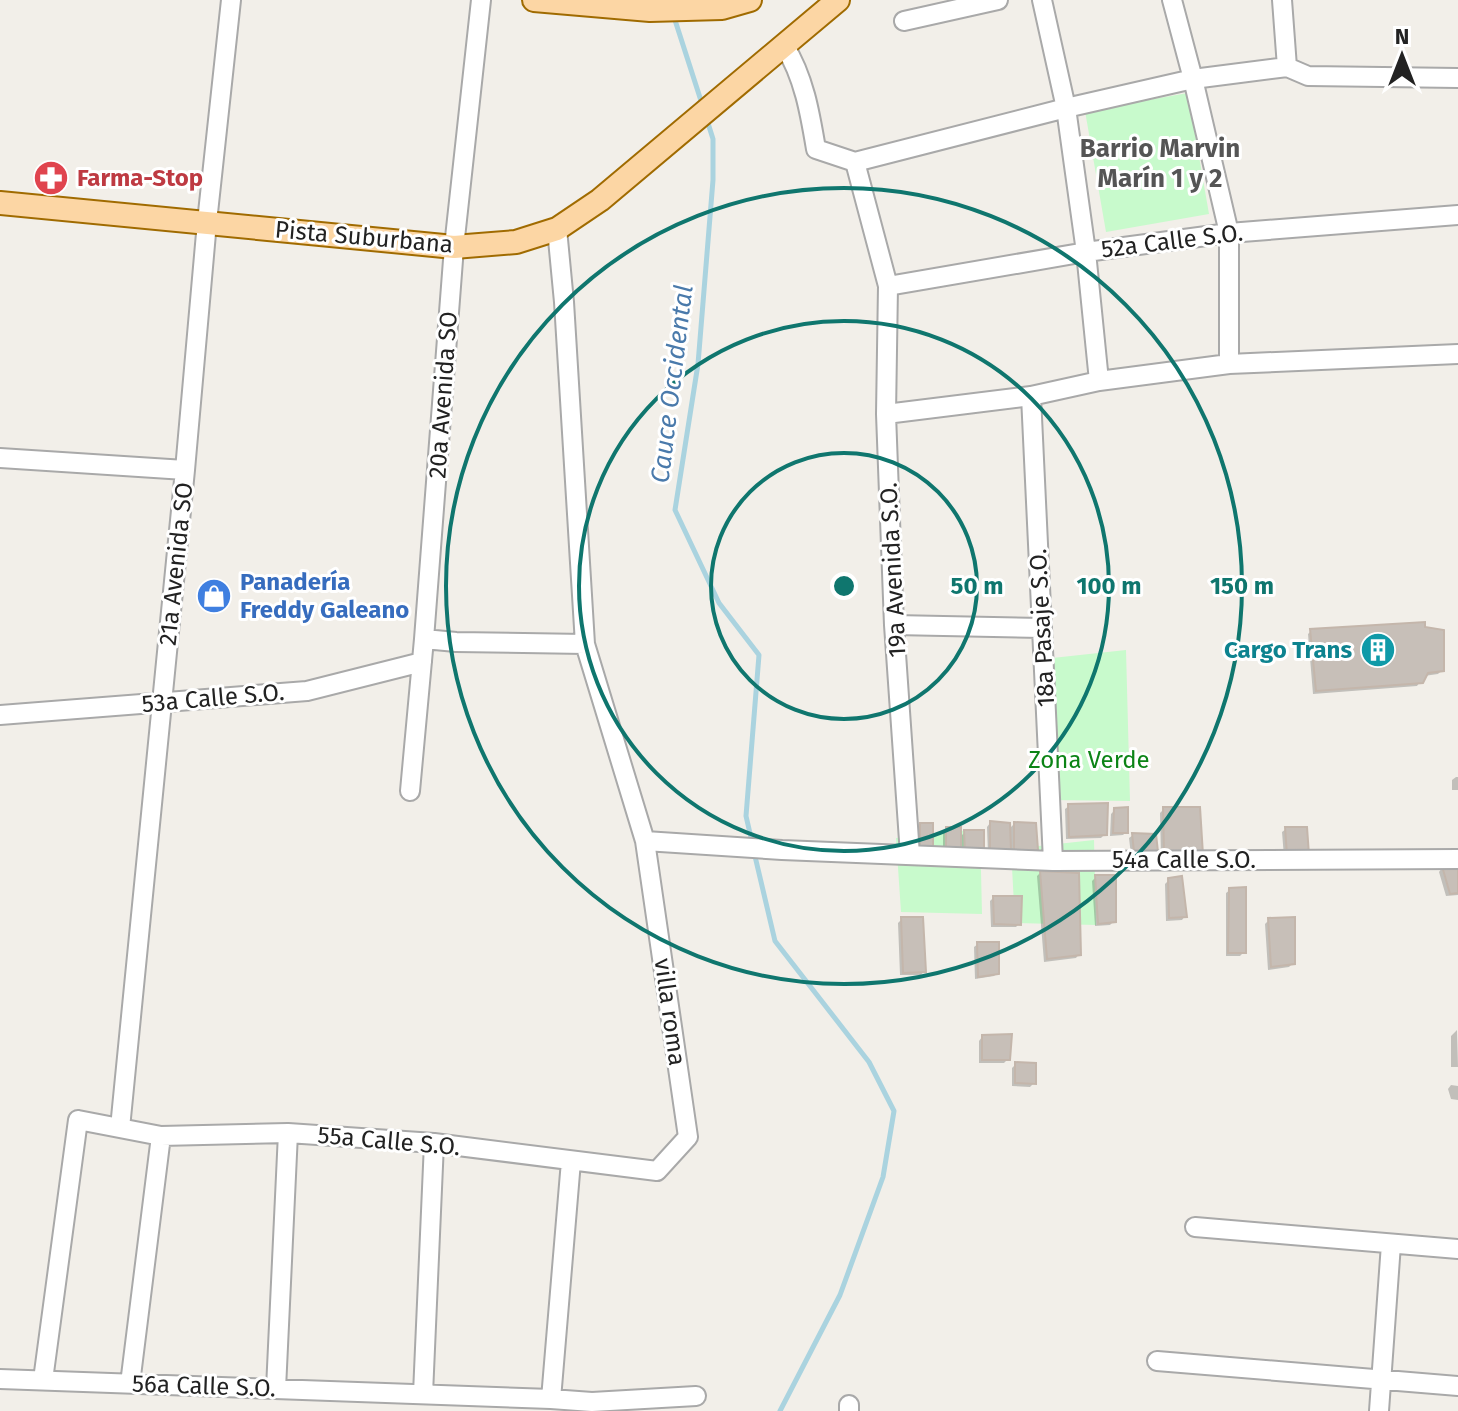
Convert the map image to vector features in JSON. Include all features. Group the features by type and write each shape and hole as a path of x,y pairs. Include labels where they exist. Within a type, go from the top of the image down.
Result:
{"main road":[{"path":"534,0 650,10 722,8 750,0"},
{"name":"Pista Suburbana","path":"0,203 454,247 516,242 557,229 600,200 838,0"}],"street":[{"name":"21a Avenida SO","path":"120,1128 231,0"},
{"name":"20a Avenida SO","path":"410,791 454,247 481,0"},
{"path":"904,21 998,0"},
{"path":"1042,0 1066,108 1086,252 1099,381"},
{"path":"1172,0 1229,233 1229,364"},
{"path":"1282,0 1287,67"},
{"path":"784,45 796,63 808,103 816,149 855,162 1193,79 1287,67 1308,76 1458,78"},
{"name":"19a Avenida S.O.","path":"855,162 888,286 886,414 894,625 910,855"},
{"name":"52a Calle S.O.","path":"888,286 1086,252 1229,233 1458,215"},
{"name":"villa roma","path":"557,229 585,644 645,841 688,1137 657,1171"},
{"path":"886,414 1031,396 1099,381 1229,364 1458,354"},
{"name":"18a Pasaje S.O.","path":"1031,396 1053,861"},
{"path":"0,458 185,470"},
{"path":"894,625 1041,628"},
{"path":"424,639 585,644"},
{"name":"53a Calle S.O.","path":"0,715 307,691 422,662"},
{"path":"645,841 910,855"},
{"name":"54a Calle S.O.","path":"910,855 1053,861 1458,859"},
{"name":"55a Calle S.O.","path":"43,1380 78,1120 161,1136 288,1133 434,1143 657,1171"},
{"path":"276,1389 288,1133"},
{"path":"130,1384 161,1136"},
{"path":"423,1394 434,1143"},
{"path":"551,1399 571,1161"},
{"path":"1195,1227 1458,1249"},
{"path":"1379,1411 1391,1244"},
{"path":"1157,1361 1458,1386"},
{"name":"56a Calle S.O.","path":"0,1379 551,1399 592,1406 696,1396"}],"green space":[{"path":"1188,93 1209,214 1106,232 1085,111"},
{"path":"1126,650 1130,801 1049,800 1043,659"},
{"path":"980,829 982,914 901,912 896,838"},
{"name":"Zona Verde","path":"1094,840 1096,925 1015,923 1011,849"}],"building":[{"name":"Cargo Trans","path":"1425,622 1425,627 1444,630 1444,671 1428,673 1423,683 1316,691 1310,629"},
{"path":"1108,803 1107,835 1069,837 1068,804"},
{"path":"1128,807 1128,833 1113,833 1114,808"},
{"path":"1163,807 1200,807 1203,855 1164,855"},
{"path":"990,821 1010,823 1011,851 990,851"},
{"path":"1014,822 1036,823 1038,850 1014,850"},
{"path":"920,823 933,823 933,851 920,851"},
{"path":"946,827 961,827 961,851 946,851"},
{"path":"1285,827 1307,827 1309,855 1287,855"},
{"path":"964,830 984,830 984,853 965,853"},
{"path":"1132,833 1156,834 1158,852 1134,852"},
{"path":"1442,866 1458,867 1458,893 1450,894"},
{"path":"1040,871 1079,873 1081,955 1047,959"},
{"path":"1095,875 1116,875 1116,922 1098,924"},
{"path":"1182,876 1187,917 1169,918 1168,878"},
{"path":"1246,887 1246,953 1228,953 1229,888"},
{"path":"993,896 1022,896 1021,925 994,924"},
{"path":"901,917 923,917 926,972 903,973"},
{"path":"1295,917 1295,964 1271,967 1268,918"},
{"path":"977,942 999,942 999,974 978,977"},
{"path":"1012,1034 1010,1060 982,1060 982,1035"},
{"path":"1015,1062 1036,1063 1036,1084 1015,1083"}],"waterway":[{"name":"Cauce Occidental","path":"674,17 703,107"},
{"name":"Cauce Occidental","path":"707,120 713,139 713,180 698,364 675,510 719,603 759,655 746,816 752,842"},
{"name":"Cauce Occidental","path":"754,852 775,941 869,1062 894,1111 883,1177 840,1295 780,1411"}],"place":[{"name":"Farma-Stop","path":"51,178"},
{"name":"Panadería Freddy Galeano","path":"214,596"},
{"name":"Cargo Trans","path":"1378,650"}],"district":[{"name":"Barrio Marvin Marín 1 y 2","path":"1160,163"}]}
